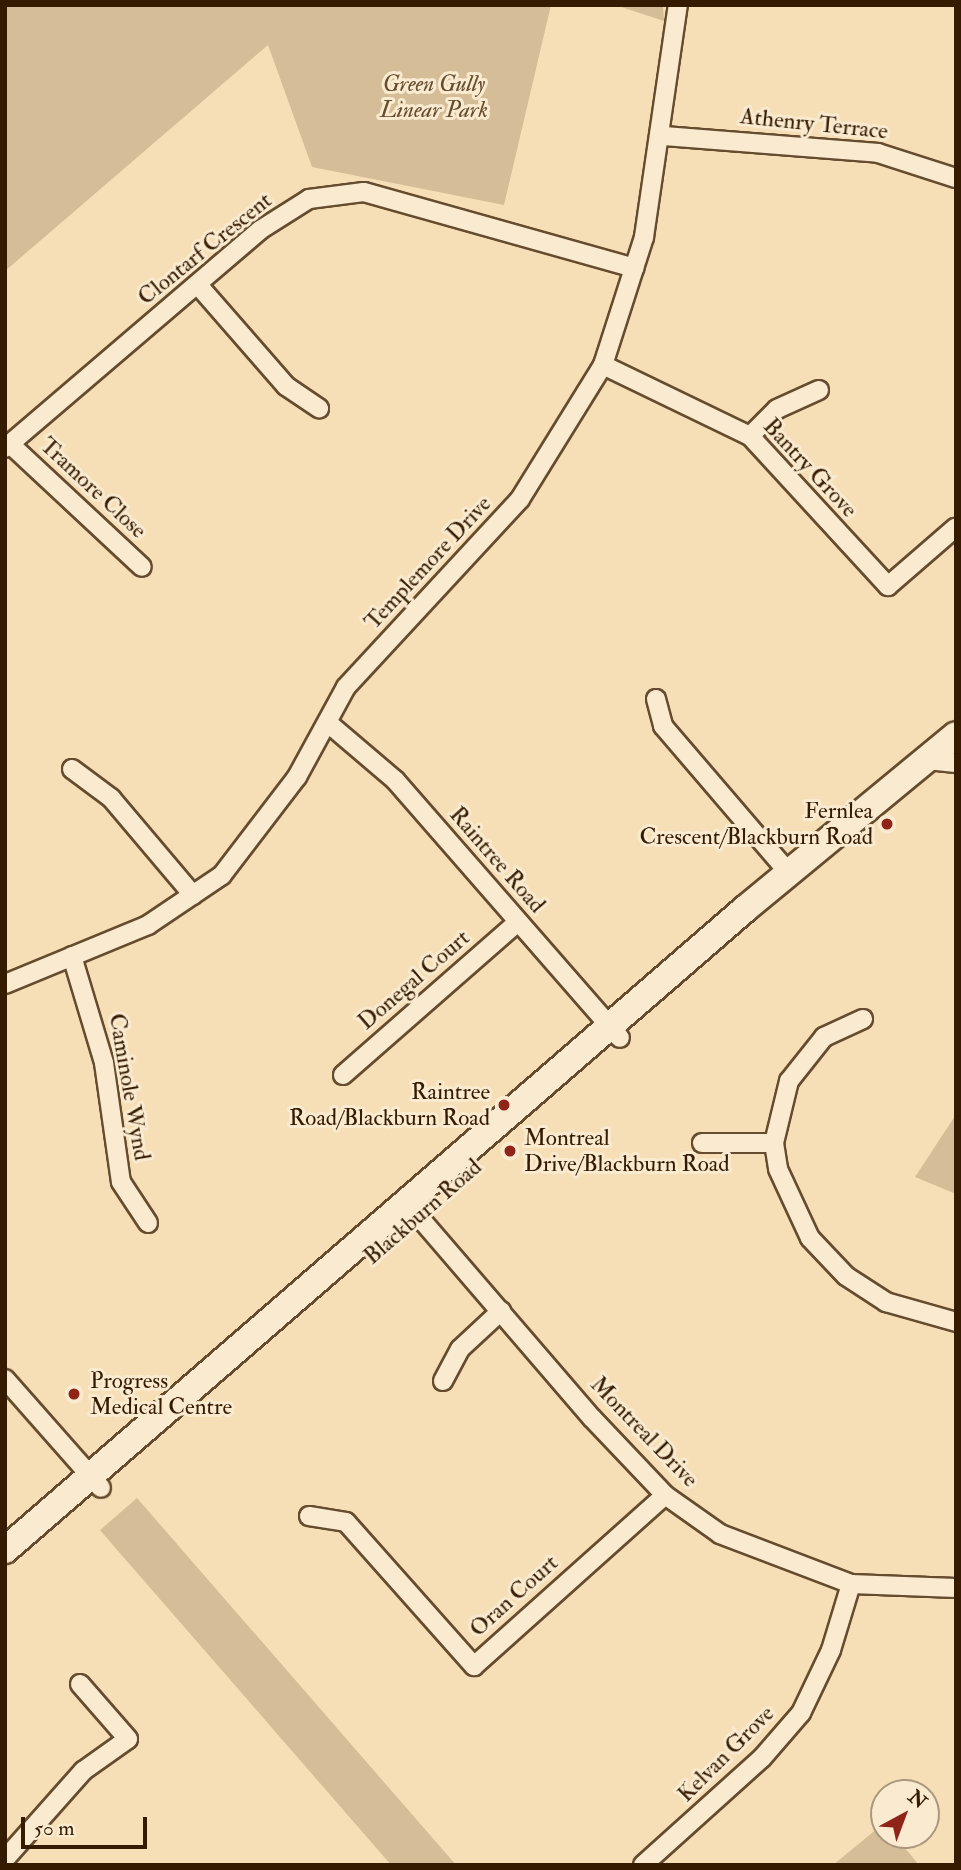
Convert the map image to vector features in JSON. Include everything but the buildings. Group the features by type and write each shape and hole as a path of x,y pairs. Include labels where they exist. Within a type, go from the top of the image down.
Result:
{"main road":[{"name":"Blackburn Road","path":"5,1571 96,1482 615,1032 788,872 956,735"},
{"name":"Blackburn Road","path":"615,1032 787,895 927,760"},
{"name":"Blackburn Road","path":"5,1550 96,1482"}],"street":[{"name":"Templemore Drive","path":"670,5 673,24"},
{"name":"Templemore Drive","path":"5,984 148,925 222,875 297,777 346,687 520,499 603,365 635,268 664,136 673,24 678,5"},
{"name":"Athenry Terrace","path":"664,136 878,153 956,178"},
{"name":"Clontarf Crescent","path":"8,446 285,212 339,193 364,192 635,268"},
{"path":"198,285 286,386 319,408"},
{"name":"Bantry Grove","path":"603,365 750,436 888,586 955,528"},
{"path":"750,436 777,409 819,390"},
{"name":"Tramore Close","path":"8,446 142,567"},
{"path":"656,699 663,726 788,872"},
{"name":"Raintree Road","path":"328,723 395,780 615,1032"},
{"path":"927,760 956,764"},
{"path":"72,769 111,798 192,895"},
{"name":"Donegal Court","path":"343,1075 517,922"},
{"name":"Caminole Wynd","path":"72,956 104,1063 121,1182 148,1223"},
{"path":"863,1020 840,1027 806,1057 789,1081 774,1143 778,1169 810,1238 846,1276 886,1302 956,1322"},
{"path":"702,1143 774,1143"},
{"name":"Montreal Drive","path":"412,1210 665,1495 720,1534 851,1584 956,1588"},
{"path":"443,1381 451,1360 501,1311"},
{"path":"5,1379 96,1482"},
{"name":"Oran Court","path":"309,1516 346,1522 474,1665 665,1495"},
{"name":"Kelvan Grove","path":"643,1865 762,1758 801,1713 831,1650 851,1584"},
{"path":"5,1859 83,1771 128,1738 80,1684"}],"green space":[{"name":"Green Gully Linear Park","path":"5,5 551,5 504,205 312,167 268,45 5,271"},
{"path":"615,5 663,5 664,21"},
{"path":"956,1117 956,1194 915,1177"},
{"path":"137,1498 456,1865 391,1865 100,1530"},
{"path":"870,1835 870,1849 906,1849 919,1865 833,1865"}],"place":[{"name":"Fernlea Crescent/Blackburn Road","path":"887,824"},
{"name":"Raintree Road/Blackburn Road","path":"504,1105"},
{"name":"Montreal Drive/Blackburn Road","path":"510,1151"},
{"name":"Progress Medical Centre","path":"74,1394"}]}
